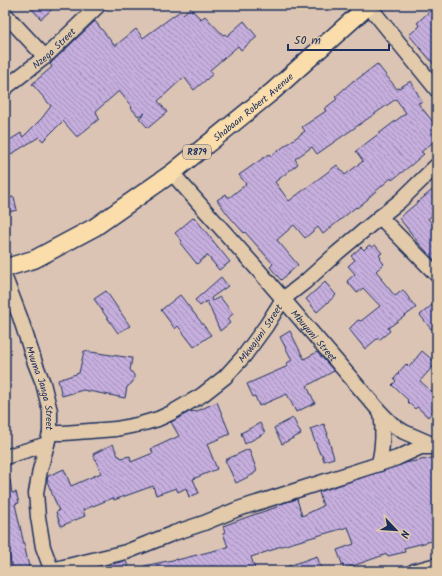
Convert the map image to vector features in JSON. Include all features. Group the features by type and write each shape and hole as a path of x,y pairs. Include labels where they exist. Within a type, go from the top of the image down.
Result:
{"main road":[{"name":"Shabaan Robert Avenue","path":"5,268 35,259 95,227 172,173 273,91 369,5"}],"street":[{"name":"Nzega Street","path":"5,88 45,57 99,5"},
{"path":"369,5 437,90"},
{"path":"5,14 45,57"},
{"name":"Mkwajuni Street","path":"5,457 64,433 116,429 158,419 202,395 225,377 258,337 283,299 400,201 437,165"},
{"name":"Mbuyuni Street","path":"172,173 381,413 393,425 404,432 437,446"},
{"path":"380,217 437,275"},
{"name":"Mvuma Janga Street","path":"5,278 43,382 50,411 49,438 40,470 36,493 43,547 52,571"},
{"path":"379,464 382,453 384,428 381,413"},
{"path":"52,571 126,552 238,509 397,458 421,447 437,446"},
{"path":"414,571 437,565"}],"building":[{"path":"28,5 57,5 41,19"},
{"path":"436,5 437,68 409,35 420,26 417,23"},
{"path":"190,8 201,19 205,16 223,35 225,34 227,36 244,21 257,37 241,50 238,46 210,70 213,74 194,90 184,77 158,101 167,112 148,128 139,118 145,113 138,116 119,91 96,111 99,119 77,137 63,121 43,141 39,137 5,158 5,143 21,133 23,137 42,118 51,106 32,84 52,67 50,64 95,21 115,46 136,29 143,38 180,11 183,14"},
{"path":"377,64 397,89 411,81 422,102 418,103 437,127 437,139 421,152 424,154 410,166 392,180 391,178 368,199 323,234 318,227 305,238 294,225 277,240 298,265 281,280 270,267 273,264 229,216 217,200 226,194 230,197 246,184 239,175 269,154 271,156 305,131 302,127 326,111 324,109 337,99 335,97 354,80 355,81","holes":["396,99 406,113 356,151 363,161 345,175 337,165 289,201 275,182 298,164 295,159 312,147 317,154"]},
{"path":"437,186 437,211 428,219 437,229 437,263 399,218"},
{"path":"14,197 17,210 5,213 5,198"},
{"path":"194,217 230,262 219,270 207,255 197,264 180,243 182,241 175,233"},
{"path":"369,245 372,247 375,245 382,253 379,255 384,264 376,271 382,278 381,279 395,296 403,290 416,308 388,328 390,331 379,340 378,338 365,349 349,329 358,320 361,321 380,306 363,288 357,293 347,281 355,274 348,266 355,260 351,256 361,247 364,250"},
{"path":"221,277 228,286 211,298 212,301 220,297 233,314 227,319 230,323 220,331 207,301 200,306 195,300"},
{"path":"325,282 336,295 317,312 306,299"},
{"path":"106,291 130,326 118,333 94,299"},
{"path":"180,295 211,335 194,347 178,326 175,329 161,310"},
{"path":"437,301 437,323 431,329 420,315"},
{"path":"290,331 304,359 317,352 334,371 307,386 315,403 296,412 287,394 259,406 255,396 253,397 247,384 288,366 287,363 292,360 280,337"},
{"path":"84,351 132,358 130,370 134,375 134,379 127,387 125,398 83,390 62,396 58,380 79,373"},
{"path":"422,351 436,363 420,381 437,396 437,406 428,417 417,407 415,409 392,385 396,381 394,379 398,373 406,364 409,367"},
{"path":"217,402 230,434 207,444 217,469 193,479 199,493 189,497 186,488 178,492 176,488 156,495 153,486 114,500 113,498 83,510 85,516 61,526 56,512 59,511 47,481 48,476 64,469 71,486 101,473 93,454 113,444 118,456 121,458 130,456 131,462 153,453 151,449 179,436 171,422 191,411 195,412"},
{"path":"293,418 301,434 282,444 274,428"},
{"path":"260,423 265,433 245,444 241,433"},
{"path":"324,424 334,458 324,461 310,429"},
{"path":"249,449 257,471 236,483 225,460"},
{"path":"437,457 437,531 434,532 436,540 404,548 405,552 388,556 387,554 344,569 337,550 354,544 348,527 275,548 251,557 255,569 249,571 215,571 214,566 194,571 145,571 144,566 177,560 228,547 223,533 225,532 223,526 277,507 277,505 297,499 302,516 323,506 319,492 405,463"},
{"path":"10,480 12,493 16,492 19,503 15,504 30,571 13,571 8,550 5,550 5,481"},
{"path":"317,556 322,571 280,571 280,569"},
{"path":"126,561 130,571 108,571 106,565"}]}
